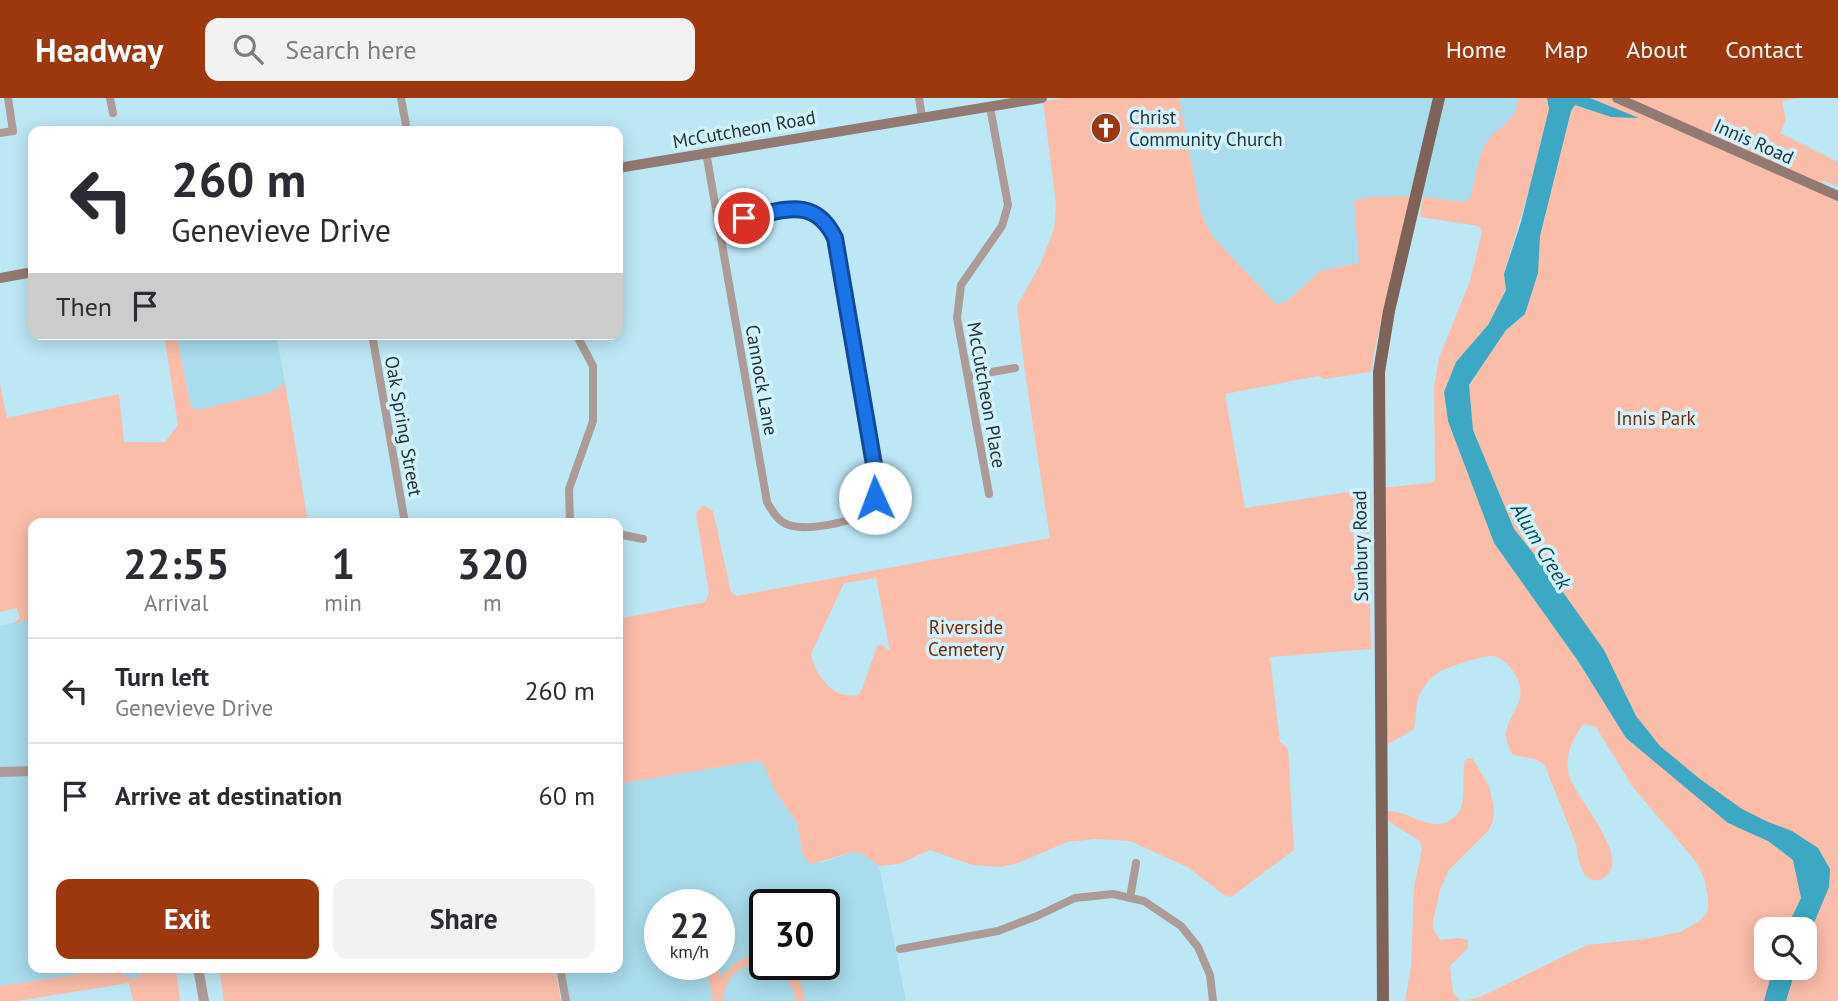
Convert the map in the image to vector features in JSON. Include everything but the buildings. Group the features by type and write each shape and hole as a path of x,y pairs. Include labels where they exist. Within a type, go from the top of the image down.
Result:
{"main road":[{"name":"McCutcheon Road","path":"623,166 1042,98"},
{"name":"Sunbury Road","path":"1383,1001 1379,372 1388,311 1439,98"},
{"name":"Innis Road","path":"1617,98 1838,196"},
{"path":"0,278 28,273"}],"street":[{"path":"0,133 13,131 8,98"},
{"path":"110,98 113,114"},
{"path":"401,98 406,126"},
{"path":"919,98 922,117"},
{"name":"McCutcheon Place","path":"989,107 1008,205 1002,226 961,285 957,318 989,494"},
{"name":"Cannock Lane","path":"706,152 767,502 775,516 788,525 803,528 852,520 866,512 875,498 877,482 835,238 827,222 813,212 795,209 719,223"},
{"name":"Oak Spring Street","path":"373,340 404,518"},
{"path":"570,518 569,489 593,421 593,366 579,340"},
{"path":"968,376 1015,368"},
{"path":"623,535 643,539"},
{"path":"0,772 28,771"},
{"path":"1130,898 1136,863"},
{"path":"900,949 998,931 1075,898 1113,894 1144,901 1181,926 1198,947 1210,975 1213,1001"},
{"path":"199,973 204,1001"},
{"path":"561,973 566,1001"}],"shaded area":[{"path":"1179,98 1517,98 1518,105 1514,115 1486,143 1470,198 1464,202 1412,196 1359,263 1320,271 1286,302 1276,304 1212,236 1201,213"},
{"path":"177,340 277,340 285,383 271,393 197,410 191,407"},
{"path":"28,619 28,973 87,973 0,986 0,626"},
{"path":"755,761 763,763 775,791 797,823 802,852 821,863 852,852 863,854 879,866 906,1001 570,1001 565,973 623,973 623,783"},
{"path":"120,973 142,973 137,978 128,978"}],"green space":[{"name":"Riverside Cemetery","path":"1064,98 1179,98 1201,213 1212,236 1276,304 1286,302 1320,271 1359,263 1354,201 1369,197 1412,196 1371,372 1324,379 1318,376 1225,394 1245,508 1368,489 1371,649 1270,657 1280,742 1288,748 1294,850 1231,897 1224,895 1189,868 1130,841 1096,839 1067,842 1018,863 1001,867 972,865 930,850 899,864 879,866 863,854 852,852 812,864 802,852 797,823 775,791 763,763 755,761 623,783 623,618 705,602 709,593 696,514 703,505 713,511 731,592 737,596 1050,538 1017,306 1041,263 1054,229 1056,205 1043,101","holes":["876,578 890,651 882,645 877,646 858,695 841,694 821,678 811,654 844,583"]},
{"name":"Innis Park","path":"1517,98 1799,98 1782,101 1786,120 1780,133 1838,162 1838,186 1821,180 1838,199 1838,1001 1781,1001 1791,980 1817,980 1817,917 1812,917 1797,874 1801,898 1792,917 1754,917 1754,980 1770,980 1764,1001 1464,1001 1480,997 1587,945 1646,939 1680,932 1701,920 1708,910 1705,881 1697,863 1632,786 1596,727 1583,724 1569,754 1569,775 1607,842 1612,856 1612,868 1605,877 1593,880 1585,876 1576,844 1544,764 1513,755 1507,742 1506,731 1520,692 1518,681 1510,667 1500,659 1493,656 1482,657 1438,673 1420,694 1413,730 1388,744 1387,741 1379,488 1431,483 1435,479 1434,386 1439,358 1470,281 1482,232 1479,226 1420,217 1423,197 1464,202 1470,198 1483,148 1515,112","holes":["1530,187 1525,276 1464,378 1458,427 1551,608 1672,775 1626,738 1578,661 1494,543 1448,421 1444,392 1456,362 1488,325 1506,290 1504,273"]},
{"path":"165,340 177,340 191,407 197,410 270,393 285,383 307,518 28,518 28,620 13,624 20,618 17,608 0,612 0,384 7,418 119,394 124,442 165,442 178,425"},
{"path":"1466,758 1473,759 1489,786 1494,807 1493,820 1489,830 1449,870 1440,890 1433,922 1440,940 1468,940 1468,948 1450,966 1453,993 1461,1001 1405,1001 1411,967 1414,887 1422,849 1420,841 1389,822 1386,815 1388,811 1396,812 1436,824 1450,820 1461,808"},
{"path":"749,958 749,966 735,973 735,964 740,959"},
{"path":"88,973 121,973 128,978 137,978 142,973 177,973 180,1001 133,1001 129,983 17,1001 0,1001 0,986"},
{"path":"220,973 556,973 561,1001 224,1001"},
{"path":"709,980 730,980 723,1001 713,1001"},
{"path":"786,980 799,980 805,1001 796,1001"}],"water":[{"path":"1547,98 1590,98 1639,118 1611,117 1575,105 1571,111 1540,236 1538,273 1525,314 1506,330 1469,385 1473,430 1514,529 1604,650 1636,716 1660,746 1742,809 1792,831 1818,848 1830,869 1829,887 1816,917 1792,917 1801,898 1793,860 1768,841 1728,823 1626,738 1578,661 1494,543 1448,421 1444,392 1456,362 1488,325 1506,290 1504,274 1521,222 1549,109"},
{"path":"1770,980 1792,980 1786,1001 1764,1001"}],"place":[{"name":"Christ Community Church","path":"1106,128"}],"route":[{"path":"744,218 795,209 813,212 827,222 835,238 877,482 875,498"}],"water label":[{"name":"Alum Creek","path":"1541,546"}]}
